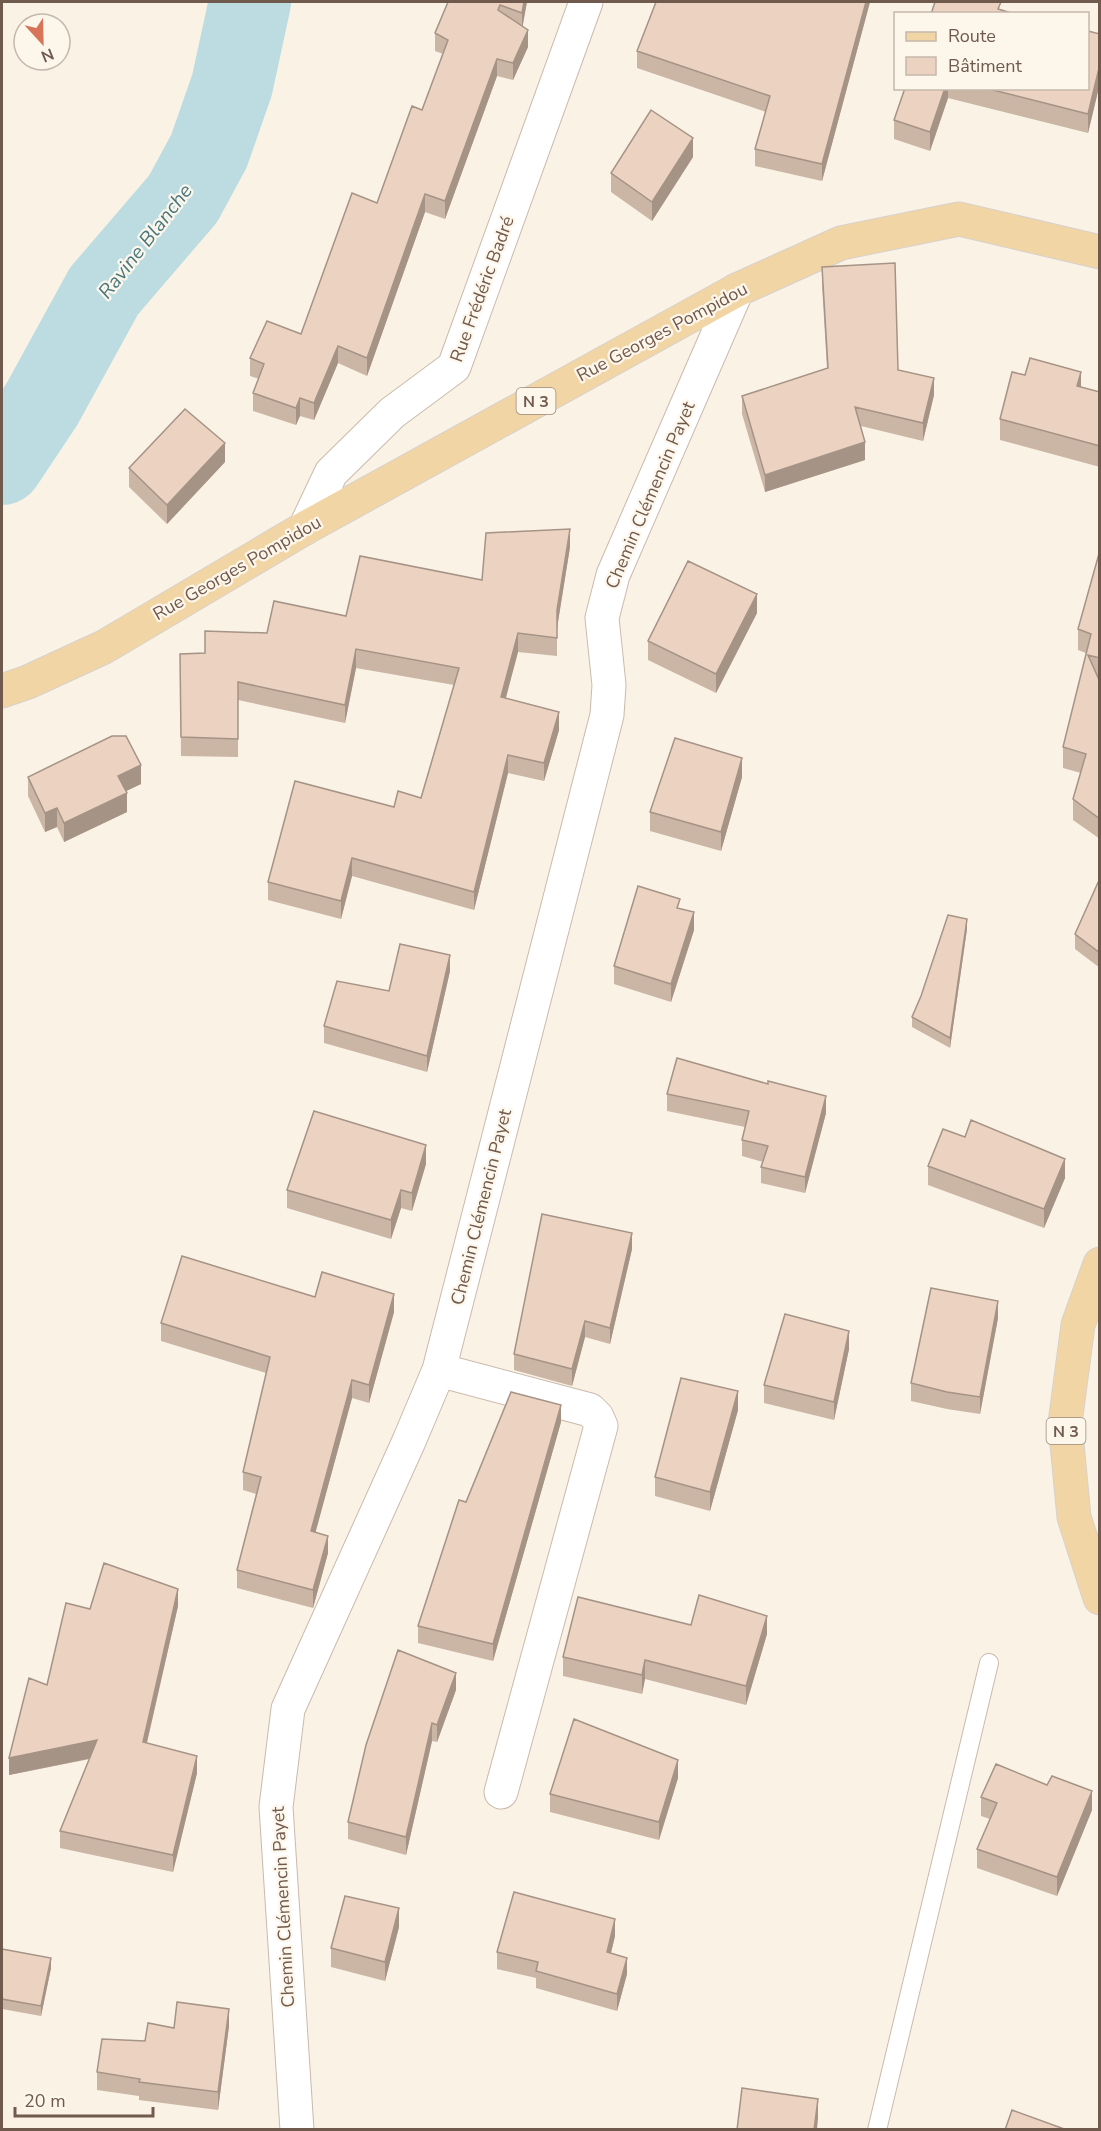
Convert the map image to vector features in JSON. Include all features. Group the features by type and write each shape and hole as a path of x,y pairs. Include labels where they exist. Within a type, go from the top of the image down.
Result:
{"main road":[{"name":"Rue Georges Pompidou","path":"2,691 28,682 104,646 305,528 737,290 841,243 959,219 1100,252"},
{"name":"N 3","path":"1100,1264 1078,1325 1065,1423 1074,1517 1100,1598"}],"street":[{"name":"Rue Frédéric Badré","path":"305,528 331,473 392,413 454,367 586,2"},
{"name":"Chemin Clémencin Payet","path":"297,2130 276,1807 288,1708 439,1370 607,715 609,685 602,618 613,575 737,290"},
{"path":"439,1370 590,1410 597,1416 601,1426 501,1792"}],"lane":[{"path":"877,2130 989,1662"}],"building":[{"path":"448,2 524,2 522,13 500,5 498,10 528,30 513,63 497,59 445,201 425,194 367,358 338,346 314,403 300,398 296,408 253,393 264,364 250,358 267,321 301,334 352,193 377,203 412,106 422,110 448,40 435,33"},
{"path":"656,2 866,2 822,164 755,149 770,96 637,51"},
{"path":"935,2 1001,2 998,9 1008,12 932,12"},
{"path":"1089,31 1100,34 1100,64 1088,114 993,90 1089,90"},
{"path":"904,90 944,90 930,132 894,120"},
{"path":"651,110 693,138 652,202 611,173"},
{"path":"895,263 898,370 934,378 923,423 855,407 865,442 765,475 742,396 828,368 822,267"},
{"path":"1030,358 1081,372 1077,386 1100,392 1100,446 1000,419 1012,372 1025,375"},
{"path":"185,409 225,443 167,505 129,468"},
{"path":"570,529 557,610 557,638 518,633 501,697 559,712 544,763 508,755 474,892 352,858 341,901 268,882 295,781 394,807 398,791 421,798 459,668 356,649 345,705 238,682 238,739 181,737 180,654 205,653 205,631 267,633 274,601 346,616 360,556 482,580 486,533"},
{"path":"1100,550 1100,658 1088,655 1100,682 1100,819 1073,799 1086,754 1063,747 1091,634 1078,629"},
{"path":"688,561 757,594 716,674 648,641"},
{"path":"112,736 126,736 141,765 118,776 127,793 64,823 57,808 45,813 28,777"},
{"path":"675,738 742,758 721,832 650,812"},
{"path":"1100,878 1100,953 1075,934"},
{"path":"638,886 680,899 677,908 694,912 671,984 614,966"},
{"path":"948,915 967,919 950,1038 912,1017"},
{"path":"400,944 450,955 427,1056 324,1026 337,981 389,991"},
{"path":"677,1058 768,1084 768,1081 826,1096 805,1177 761,1167 768,1146 742,1140 749,1111 667,1094"},
{"path":"314,1111 426,1145 412,1193 401,1190 391,1220 287,1190"},
{"path":"971,1120 1065,1159 1044,1209 928,1166 943,1129 965,1137"},
{"path":"542,1214 632,1233 610,1328 585,1321 572,1369 514,1354"},
{"path":"182,1256 315,1297 322,1272 394,1294 369,1385 352,1380 311,1531 328,1536 313,1590 237,1570 261,1477 243,1472 270,1357 161,1323"},
{"path":"931,1288 998,1301 980,1397 911,1383"},
{"path":"785,1314 849,1331 834,1402 764,1385"},
{"path":"681,1378 738,1391 710,1492 655,1477"},
{"path":"511,1392 561,1405 493,1644 418,1626 459,1500 466,1502"},
{"path":"104,1563 178,1589 143,1742 197,1756 173,1855 60,1831 97,1740 9,1758 29,1678 47,1685 66,1603 90,1609"},
{"path":"699,1595 767,1616 746,1686 645,1660 642,1675 563,1657 578,1597 691,1625"},
{"path":"398,1650 456,1673 437,1725 432,1723 406,1837 348,1822 366,1745"},
{"path":"574,1719 678,1760 659,1822 550,1794"},
{"path":"996,1764 1047,1785 1052,1776 1092,1791 1057,1877 977,1849 997,1803 981,1797"},
{"path":"514,1892 615,1919 607,1952 627,1958 617,1994 536,1971 538,1962 497,1952"},
{"path":"345,1896 399,1908 385,1962 331,1948"},
{"path":"2,1949 51,1958 41,2006 2,1999"},
{"path":"177,2002 229,2009 218,2092 139,2082 140,2079 97,2072 102,2039 145,2041 148,2023 174,2028"},
{"path":"742,2088 818,2099 814,2130 737,2130"},
{"path":"1012,2110 1067,2130 1005,2130"}],"waterway":[{"name":"Ravine Blanche","path":"2,464 42,404 104,291 183,199 209,151 232,85 250,2"}]}
